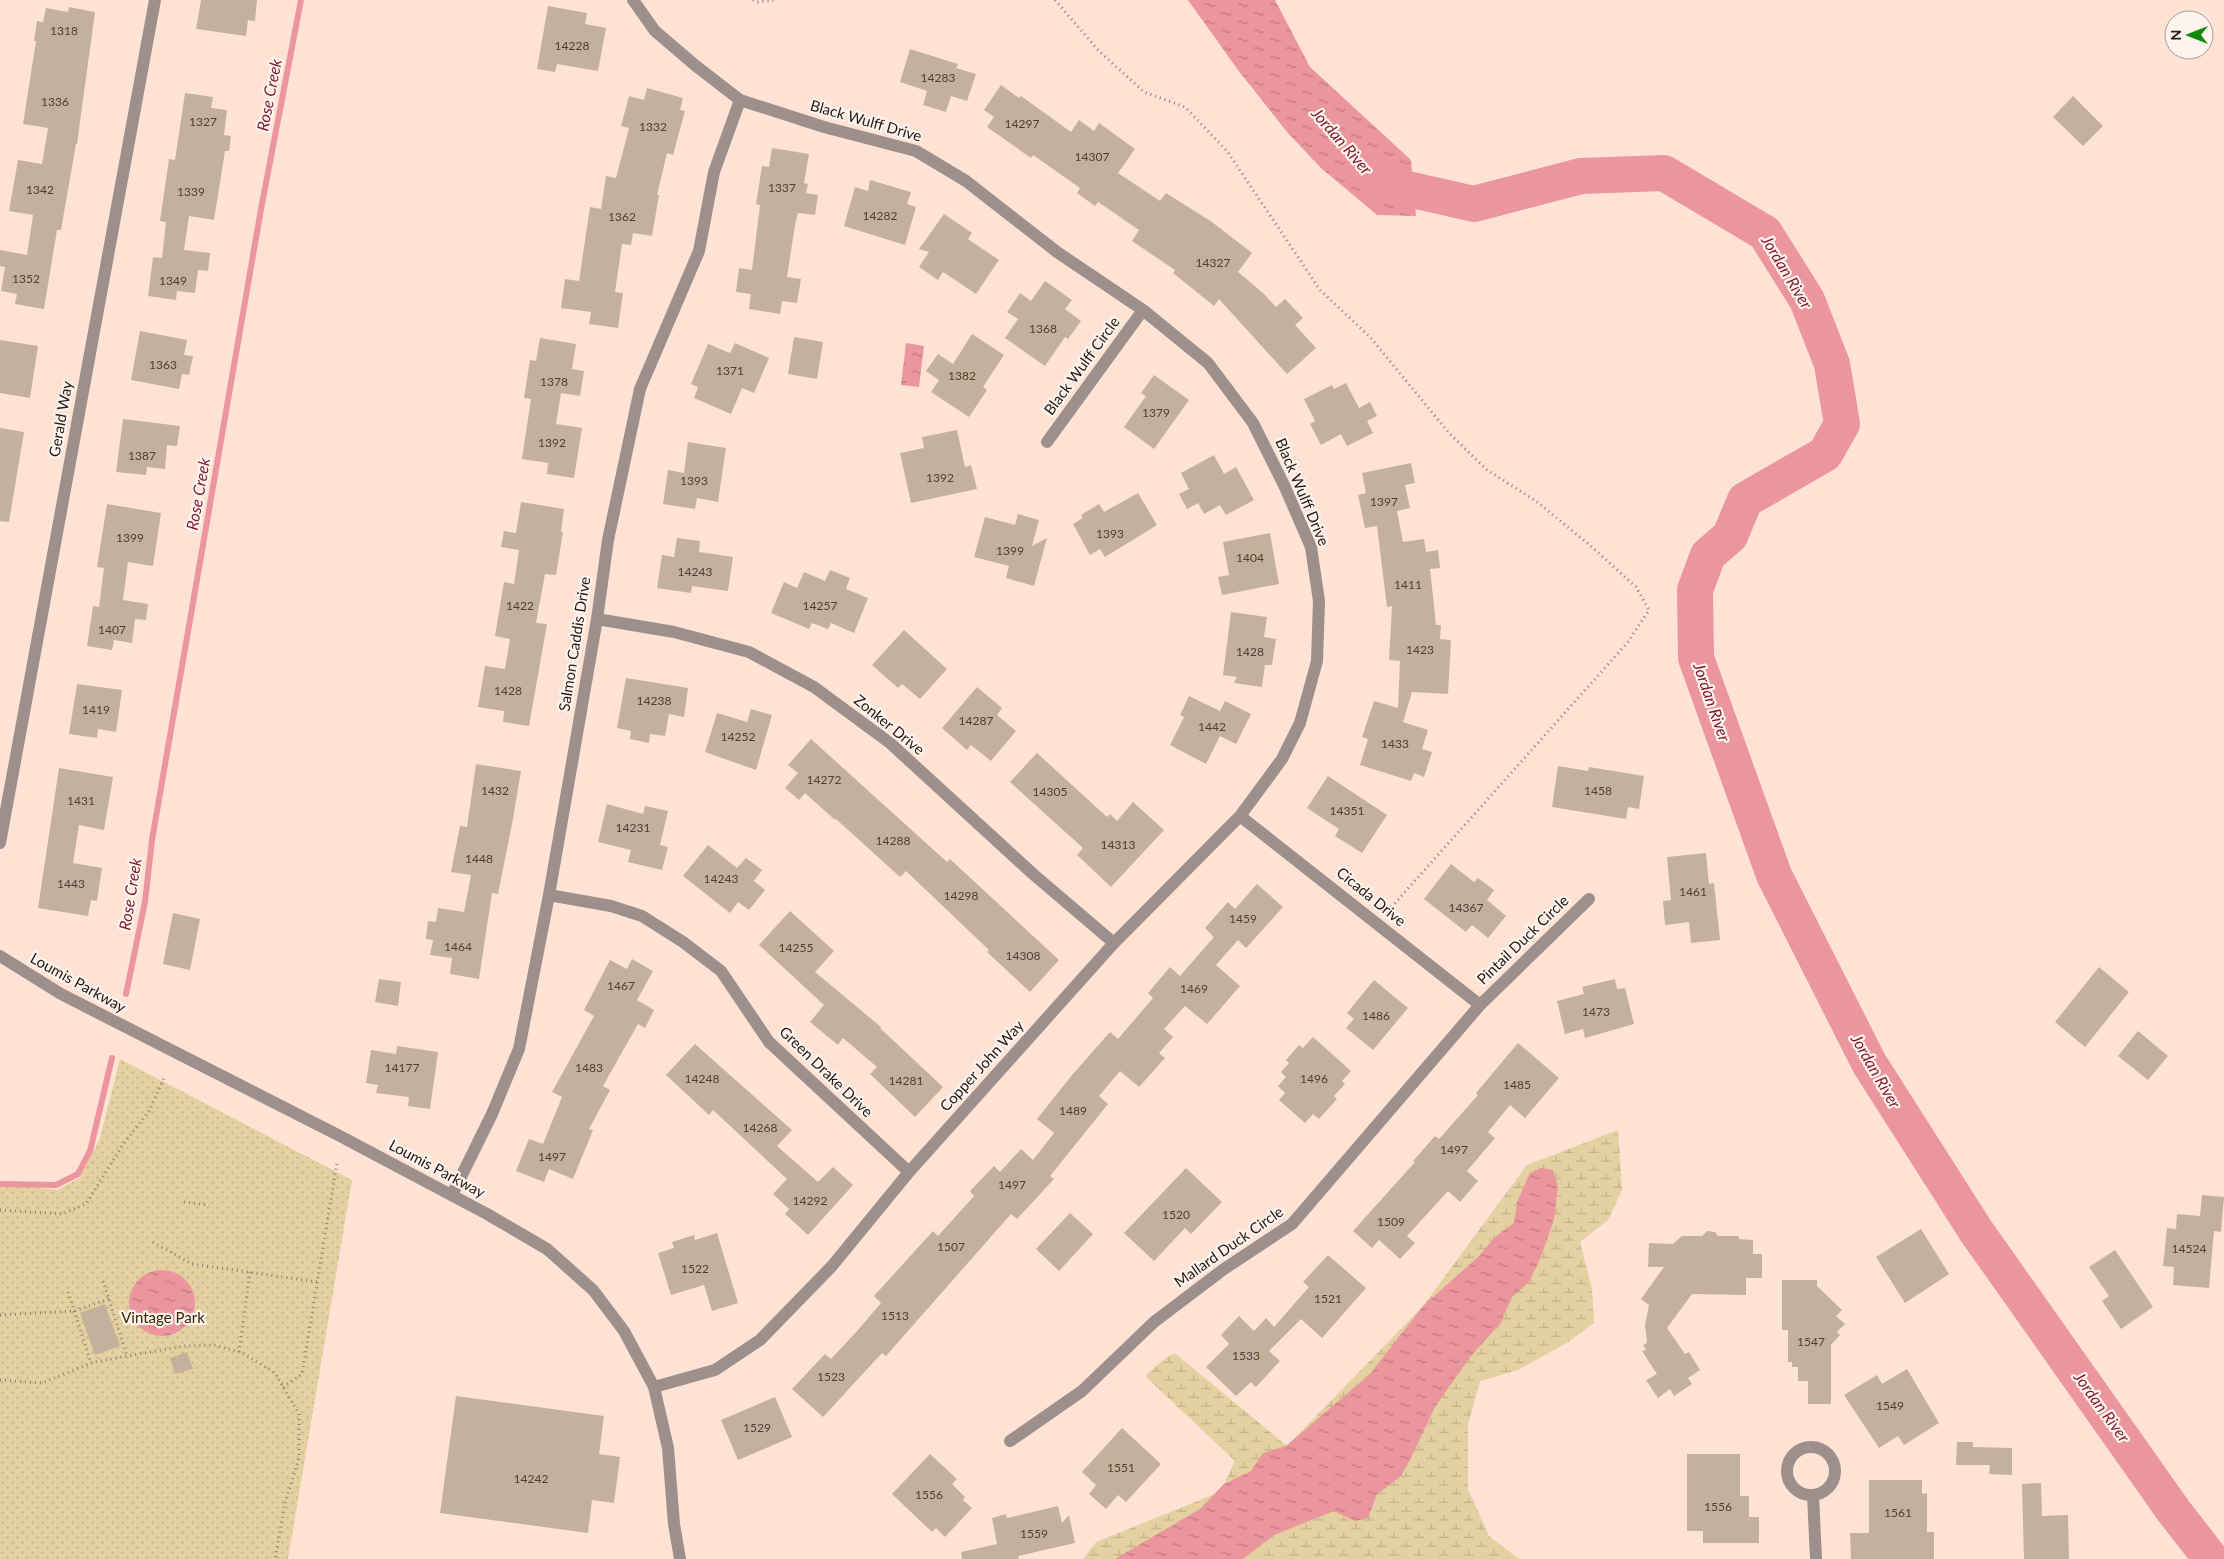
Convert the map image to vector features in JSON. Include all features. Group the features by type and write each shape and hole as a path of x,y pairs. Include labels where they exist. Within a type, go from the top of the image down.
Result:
{"street":[{"name":"Gerald Way","path":"0,843 155,0"},
{"name":"Black Wulff Drive","path":"634,0 655,31 740,100 824,126 916,151 966,181 1057,252 1143,310 1208,362 1253,423 1284,484 1311,547 1319,601 1317,661 1300,723"},
{"name":"Salmon Caddis Drive","path":"452,1195 492,1114 519,1048 549,895 597,619 608,540 640,389 699,251 714,172 740,100"},
{"name":"Black Wulff Circle","path":"1047,442 1143,310"},
{"name":"Zonker Drive","path":"597,619 674,632 749,652 814,687 890,743 1032,874 1114,942"},
{"name":"Copper John Way","path":"654,1387 715,1370 760,1340 832,1266 909,1172 1114,942 1240,816 1282,759 1300,723"},
{"name":"Cicada Drive","path":"1240,816 1480,1005"},
{"name":"Green Drake Drive","path":"549,895 611,906 642,916 691,948 721,971 769,1042 909,1172"},
{"name":"Pintail Duck Circle","path":"1480,1005 1589,898"},
{"name":"Loumis Parkway","path":"0,956 61,994 332,1132 452,1195 547,1249 593,1290 624,1331 654,1387 668,1448 674,1524 680,1559"},
{"name":"Mallard Duck Circle","path":"1010,1441 1082,1391 1154,1322 1224,1269 1292,1224 1480,1005"},
{"path":"1813,1495 1816,1559"}],"path":[{"path":"753,0 757,2 774,0"},
{"path":"1055,0 1099,51 1144,92 1185,107 1227,151 1320,290 1370,337 1448,433 1487,470 1536,501 1592,547 1636,587 1649,610 1628,642 1386,913"},
{"path":"0,1210 62,1214 86,1204 124,1142 149,1111 165,1076"},
{"path":"283,1387 302,1374 337,1163"},
{"path":"184,1202 209,1205"},
{"path":"153,1242 192,1264 318,1282"},
{"path":"239,1352 250,1272"},
{"path":"103,1281 127,1356"},
{"path":"68,1292 91,1363"},
{"path":"0,1315 74,1311 109,1299"},
{"path":"0,1380 42,1383 91,1363 184,1346 204,1345 214,1345 239,1352 275,1373 299,1414 299,1458 285,1503 275,1559"}],"green space":[{"name":"Vintage Park","path":"120,1059 352,1180 288,1559 0,1559 0,1183 57,1190 80,1178 100,1138"},
{"path":"1618,1130 1622,1190 1608,1220 1580,1242 1592,1289 1594,1323 1568,1342 1518,1370 1480,1381 1468,1425 1468,1489 1489,1536 1519,1559 1083,1559 1096,1542 1215,1494 1224,1484 1235,1461 1145,1376 1168,1356 1176,1354 1287,1446 1423,1306 1527,1165"}],"water":[{"path":"1188,0 1275,0 1310,67 1411,160 1416,216 1377,215 1321,168 1287,132 1238,70"},
{"path":"906,343 924,346 919,387 901,385"},
{"path":"1541,1168 1553,1170 1558,1187 1554,1219 1541,1257 1529,1282 1512,1297 1500,1324 1470,1357 1435,1407 1400,1477 1377,1494 1368,1518 1355,1521 1334,1511 1274,1535 1243,1559 1115,1559 1200,1509 1224,1484 1251,1471 1263,1453 1286,1446 1370,1374 1423,1306 1478,1257 1495,1237 1514,1223 1517,1202 1530,1173"},
{"path":"162,1270 175,1273 185,1280 192,1290 195,1303 192,1316 185,1326 175,1333 162,1336 149,1333 139,1326 132,1316 129,1303 132,1290 139,1280 149,1273"}],"building":[{"path":"201,0 257,0 255,21 248,20 246,36 196,29"},
{"path":"548,6 587,13 585,24 606,28 598,71 557,64 555,72 537,69"},
{"path":"69,7 95,12 77,144 61,230 57,230 44,309 15,304 17,294 1,291 5,267 0,266 0,250 27,255 33,215 9,211 18,160 42,164 48,128 23,124 36,41 34,41 37,21 43,22 46,8 68,12"},
{"path":"910,49 958,64 956,68 976,74 967,101 951,96 946,112 923,105 927,91 900,82"},
{"path":"1001,85 1019,98 1021,96 1071,132 1079,120 1094,131 1099,123 1135,149 1118,173 1160,201 1166,193 1212,222 1252,253 1238,272 1276,307 1285,299 1303,318 1295,325 1316,348 1287,374 1219,299 1214,306 1173,273 1175,270 1132,241 1139,230 1098,202 1095,206 1077,193 1080,188 1033,155 1031,158 987,127 994,117 984,110"},
{"path":"647,88 683,98 680,110 685,111 673,155 667,153 657,195 659,195 652,236 633,233 631,245 622,244 615,292 623,293 618,328 589,324 591,312 561,308 565,279 579,281 590,207 601,209 606,176 616,178 629,128 621,126 629,96 644,100"},
{"path":"185,93 213,97 211,108 227,110 224,135 231,136 229,151 225,151 214,220 189,216 184,250 210,253 208,271 198,270 195,293 177,291 176,300 148,296 153,257 162,258 166,222 160,221 169,159 175,160"},
{"path":"2073,96 2103,126 2083,146 2053,117"},
{"path":"772,148 809,154 804,183 808,184 806,193 818,195 815,215 798,213 787,277 801,279 797,303 782,301 780,314 749,309 751,294 736,292 739,268 752,270 760,205 756,204 762,166 769,167"},
{"path":"870,180 911,192 907,204 916,207 905,245 844,226 855,187 868,191"},
{"path":"944,214 972,233 968,239 999,260 976,294 943,272 938,280 919,267 929,252 919,249"},
{"path":"1045,281 1072,300 1065,309 1081,321 1068,339 1065,337 1045,366 1005,338 1018,319 1007,312 1020,293 1031,301"},
{"path":"140,331 187,340 184,355 193,356 189,375 182,374 179,389 131,380"},
{"path":"972,334 1004,355 983,387 987,390 969,417 931,392 939,380 926,371 938,354 953,364"},
{"path":"794,337 823,342 817,379 788,374"},
{"path":"540,338 576,344 572,369 584,371 580,396 561,393 556,424 582,428 574,478 547,474 548,463 522,459 531,399 524,398 530,360 536,361"},
{"path":"0,340 38,346 30,398 0,393"},
{"path":"735,343 769,358 754,393 742,388 731,414 694,398 698,387 691,384 708,344 730,353"},
{"path":"1154,375 1189,400 1154,449 1124,427 1146,396 1141,393"},
{"path":"1346,383 1359,408 1370,402 1377,416 1367,421 1373,433 1347,446 1341,434 1321,445 1310,424 1315,421 1304,399 1332,385 1334,389"},
{"path":"123,419 180,426 177,446 167,445 165,469 147,467 146,475 116,472"},
{"path":"0,428 24,432 9,522 0,521"},
{"path":"957,430 965,467 971,465 977,489 911,503 900,453 924,448 922,437"},
{"path":"688,442 726,448 718,502 697,498 695,509 663,504 668,470 684,473"},
{"path":"1214,455 1224,474 1236,467 1254,500 1226,515 1220,505 1204,514 1198,503 1187,509 1179,494 1189,489 1181,473"},
{"path":"1411,463 1415,483 1405,485 1410,508 1397,511 1403,542 1424,539 1426,552 1438,550 1440,568 1430,569 1436,625 1441,625 1440,639 1451,640 1448,694 1412,692 1403,722 1428,730 1422,749 1432,752 1424,777 1414,773 1411,781 1360,765 1368,739 1362,737 1374,701 1398,708 1400,661 1389,660 1392,606 1387,607 1377,526 1365,528 1358,495 1366,493 1362,473"},
{"path":"1138,493 1157,525 1105,557 1100,549 1090,555 1073,524 1083,518 1081,515 1099,504 1104,512"},
{"path":"521,502 564,509 561,532 563,532 556,575 545,574 536,623 547,624 529,726 503,722 504,711 478,707 485,666 505,669 510,639 495,636 504,582 514,584 519,550 501,547 504,531 516,533"},
{"path":"107,504 161,513 153,566 128,562 123,600 148,604 146,620 135,619 132,643 114,640 112,650 87,646 93,606 99,607 104,568 97,567"},
{"path":"1018,514 1039,520 1032,546 1047,538 1034,586 1006,578 1009,566 974,557 985,517 1015,525"},
{"path":"1270,533 1279,584 1222,595 1218,577 1229,575 1223,542"},
{"path":"677,538 700,541 699,552 733,557 728,591 692,586 691,593 657,588 662,555 674,557"},
{"path":"830,570 850,578 846,589 868,598 854,633 831,623 828,629 812,623 809,629 771,613 784,582 797,588 804,572 825,581"},
{"path":"1231,612 1267,617 1264,637 1276,639 1272,665 1265,665 1262,687 1234,683 1237,677 1223,675"},
{"path":"904,630 947,669 920,699 902,684 898,688 872,665"},
{"path":"626,678 688,688 684,717 669,714 665,736 650,734 649,743 630,739 631,731 617,728"},
{"path":"77,684 122,690 116,732 98,729 97,738 69,734"},
{"path":"977,687 1002,708 997,715 1016,731 991,761 971,745 967,750 942,728"},
{"path":"1189,696 1220,711 1225,701 1251,714 1236,744 1220,736 1206,764 1170,745 1184,717 1180,715"},
{"path":"751,709 772,715 756,770 705,752 717,713 747,722"},
{"path":"811,739 947,862 950,859 1059,960 1030,992 906,871 900,877 805,793 799,800 785,788 798,773 788,765"},
{"path":"1037,753 1107,817 1110,814 1117,821 1133,802 1164,830 1111,887 1077,855 1083,848 1010,782"},
{"path":"476,764 521,771 498,894 492,893 479,979 450,974 452,958 430,955 433,940 426,939 428,921 436,922 438,908 464,912 471,875 451,872 460,826 467,827"},
{"path":"1558,766 1588,771 1589,767 1644,776 1639,809 1628,807 1626,819 1552,807"},
{"path":"59,768 113,777 104,830 79,825 73,863 102,868 97,901 91,900 88,916 38,908"},
{"path":"1328,776 1387,815 1362,853 1335,836 1339,829 1307,808"},
{"path":"607,804 643,814 645,806 668,811 660,845 668,847 662,870 628,862 631,850 598,842"},
{"path":"708,845 737,868 746,858 762,870 754,881 765,890 749,910 738,902 730,913 683,876"},
{"path":"1706,853 1709,884 1714,883 1720,940 1691,943 1689,922 1665,925 1663,901 1671,900 1667,857"},
{"path":"1451,864 1474,882 1478,878 1494,890 1487,900 1506,916 1488,938 1472,925 1466,932 1424,899"},
{"path":"1257,884 1283,907 1246,948 1238,940 1216,965 1240,986 1207,1024 1185,1006 1164,1029 1173,1037 1159,1053 1165,1058 1139,1087 1120,1071 1099,1096 1108,1104 1050,1176 1054,1179 1017,1219 1011,1214 886,1356 882,1353 823,1417 792,1389 825,1354 831,1359 858,1330 881,1303 874,1296 933,1231 938,1236 974,1196 970,1191 994,1166 1000,1172 1021,1149 1033,1160 1054,1133 1037,1119 1072,1075 1110,1032 1118,1039 1153,998 1148,993 1170,967 1180,976 1214,937 1205,928 1228,902 1235,909"},
{"path":"790,911 834,951 815,972 881,1027 943,1087 915,1117 870,1074 877,1067 843,1038 838,1045 810,1022 824,1005 759,945"},
{"path":"173,913 200,919 190,970 163,964"},
{"path":"632,959 653,971 637,1000 654,1010 645,1028 638,1024 603,1086 610,1090 589,1129 593,1130 573,1179 549,1169 544,1182 516,1171 529,1139 543,1144 562,1097 552,1092 594,1016 584,1010 610,960 627,969"},
{"path":"2099,967 2129,992 2085,1047 2055,1022"},
{"path":"379,979 401,982 398,1006 375,1002"},
{"path":"1615,979 1617,989 1625,988 1634,1024 1585,1038 1583,1029 1565,1034 1557,1001 1584,994 1582,987"},
{"path":"1374,980 1408,1008 1373,1050 1346,1028 1354,1019 1347,1013"},
{"path":"2138,1031 2168,1056 2148,1080 2118,1056"},
{"path":"1313,1037 1351,1071 1342,1081 1345,1084 1334,1096 1337,1099 1319,1119 1313,1114 1305,1123 1279,1100 1285,1093 1278,1086 1286,1077 1281,1072 1289,1063 1286,1060 1299,1045 1303,1048"},
{"path":"1518,1043 1559,1078 1525,1118 1510,1105 1488,1132 1495,1138 1467,1171 1478,1181 1460,1202 1448,1191 1407,1236 1415,1243 1400,1259 1379,1240 1372,1248 1353,1231 1415,1162 1413,1161 1435,1136 1439,1139 1478,1095 1476,1093"},
{"path":"695,1044 792,1130 777,1146 818,1182 833,1167 853,1185 808,1235 785,1214 789,1209 773,1194 787,1179 713,1110 709,1115 666,1075"},
{"path":"397,1046 438,1052 430,1109 408,1106 409,1097 376,1093 378,1085 366,1083 371,1050 396,1054"},
{"path":"1186,1168 1222,1202 1191,1234 1185,1228 1154,1261 1124,1233"},
{"path":"2202,1195 2224,1197 2221,1232 2214,1231 2209,1288 2173,1285 2174,1267 2163,1266 2167,1228 2176,1229 2177,1214 2200,1216"},
{"path":"1070,1213 1093,1234 1059,1271 1036,1249"},
{"path":"1921,1229 1949,1274 1905,1303 1876,1257"},
{"path":"1707,1231 1715,1232 1718,1236 1739,1236 1739,1239 1753,1240 1753,1254 1762,1254 1762,1278 1746,1278 1746,1295 1692,1294 1667,1328 1685,1354 1689,1352 1700,1370 1688,1378 1692,1384 1674,1396 1670,1389 1658,1398 1646,1380 1657,1374 1642,1351 1646,1350 1643,1345 1647,1343 1645,1325 1649,1305 1641,1299 1664,1267 1648,1267 1649,1243 1673,1244 1682,1236 1702,1236"},
{"path":"717,1233 738,1303 712,1311 704,1285 671,1295 658,1253 674,1248 672,1242 694,1235 695,1240"},
{"path":"2115,1250 2153,1307 2121,1329 2102,1301 2109,1296 2089,1267"},
{"path":"1328,1255 1366,1288 1322,1338 1301,1319 1269,1351 1280,1361 1256,1387 1251,1382 1236,1396 1206,1367 1229,1344 1221,1335 1239,1316 1254,1331 1266,1318 1274,1327 1309,1287 1303,1282"},
{"path":"1782,1280 1817,1280 1817,1286 1842,1310 1836,1316 1845,1324 1837,1332 1840,1335 1831,1345 1831,1404 1808,1404 1808,1381 1798,1381 1798,1367 1792,1367 1792,1362 1788,1362 1788,1330 1782,1330"},
{"path":"105,1304 120,1346 95,1355 80,1313"},
{"path":"187,1352 193,1369 175,1374 170,1358"},
{"path":"1907,1369 1939,1423 1904,1445 1898,1436 1879,1448 1844,1395 1877,1375 1882,1384"},
{"path":"456,1396 604,1416 599,1454 620,1457 614,1503 592,1500 588,1533 440,1513"},
{"path":"775,1397 792,1437 738,1460 721,1420"},
{"path":"1122,1428 1161,1464 1126,1502 1118,1495 1106,1509 1089,1494 1096,1485 1082,1472"},
{"path":"1957,1442 1973,1442 1973,1447 2012,1448 2012,1475 1989,1474 1990,1465 1956,1465"},
{"path":"930,1454 957,1479 952,1484 965,1497 963,1500 972,1508 945,1537 936,1528 932,1532 892,1494"},
{"path":"1687,1454 1740,1454 1740,1496 1749,1496 1749,1517 1759,1517 1759,1543 1703,1543 1703,1531 1687,1531"},
{"path":"1869,1480 1922,1480 1922,1494 1927,1493 1927,1532 1934,1532 1934,1559 1851,1559 1850,1533 1869,1533"},
{"path":"2041,1483 2042,1516 2068,1515 2069,1559 2024,1559 2022,1484"},
{"path":"1058,1506 1062,1523 1069,1515 1075,1543 1018,1556 1019,1559 962,1559 961,1552 997,1544 992,1518 1006,1514 1007,1518"}],"waterway":[{"name":"Rose Creek","path":"126,994 145,902 152,840 261,209 301,0"},
{"name":"Jordan River","path":"1369,173 1377,182 1474,204 1581,176 1664,173 1765,233 1807,300 1832,364 1842,424 1825,454 1745,500 1730,536 1708,555 1695,590 1696,658 1774,875 1869,1063 1976,1231 2173,1510 2211,1559"},
{"name":"Rose Creek","path":"0,1184 56,1185 78,1174 90,1151 112,1058"}]}
